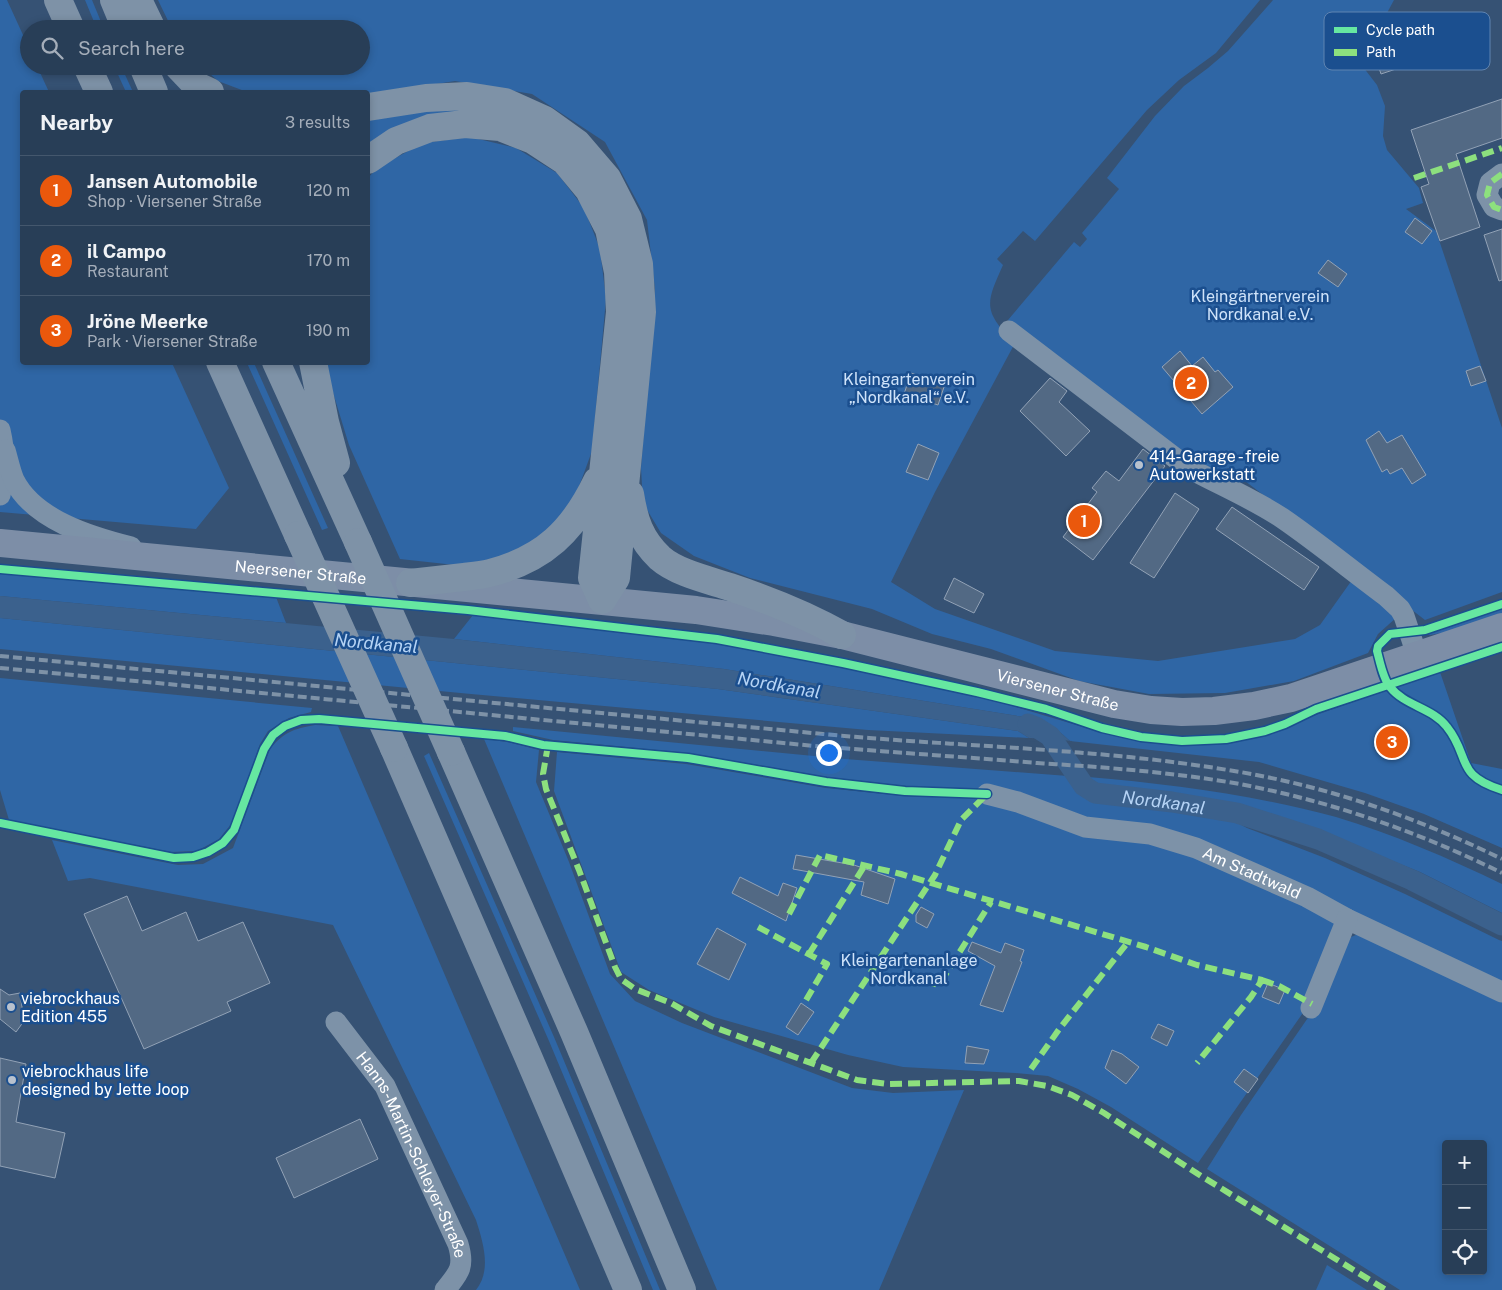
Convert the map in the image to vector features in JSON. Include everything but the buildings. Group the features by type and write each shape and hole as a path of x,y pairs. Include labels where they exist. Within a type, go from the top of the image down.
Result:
{"highway":[{"path":"58,0 67,20"},
{"path":"114,0 122,20"},
{"path":"138,0 148,20"},
{"path":"91,75 98,90"},
{"path":"147,75 153,90"},
{"path":"187,75 197,86 206,90"},
{"path":"370,108 426,98 467,96 505,102 545,120 577,143 608,178 628,220 639,264 642,312 615,467 592,578 602,600"},
{"path":"370,159 396,141 430,128 465,124 500,127 532,140 565,161 589,190 609,229 618,272 620,312 615,467 642,538 661,559 690,574 731,587 815,619 842,635"},
{"path":"221,365 394,748 520,1036 628,1290"},
{"path":"277,365 452,752 574,1032 682,1290"},
{"path":"314,365 325,422 358,542"},
{"path":"410,583 489,574 523,562 548,547 569,527 615,467"}],"main road":[{"name":"Neersener Straße","path":"0,543 174,558 696,610"},
{"name":"Viersener Straße","path":"696,610 842,635 1114,704 1151,710 1182,712 1254,706 1291,698 1502,627"}],"street":[{"path":"1502,174 1490,183 1488,195 1494,207 1502,210"},
{"path":"1009,331 1187,467 1214,482 1234,490 1281,518 1386,596 1400,609 1404,616 1417,655"},
{"path":"0,495 3,486 2,440"},
{"path":"2,440 14,480 31,504 56,520 110,542 174,558"},
{"name":"Am Stadtwald","path":"987,794 1018,802 1085,827 1150,834 1196,848 1299,893 1347,919 1502,992"},
{"path":"1311,1008 1347,919"},
{"name":"Hanns-Martin-Schleyer-Straße","path":"336,1022 385,1086 458,1244 462,1255 462,1266 445,1290"}],"green space":[{"path":"0,0 7,0 20,28 20,75 41,75 48,90 20,90 20,365 173,365 229,488 196,529 0,512"},
{"path":"85,0 92,0 100,20 93,20"},
{"name":"Kleingartenverein „Nordkanal“ e.V.","path":"158,0 1260,0 1216,53 1179,80 1147,110 1035,241 1023,231 997,259 1003,265 993,289 990,306 997,323 1015,343 935,492 891,582 935,609 1055,651 1158,661 1295,639 1320,625 1352,580 1397,617 1378,634 1368,653 1294,681 1225,693 1149,694 1079,681 991,649 932,634 872,609 750,578 694,556 661,533 643,503 641,468 655,289 647,220 605,142 532,94 455,81 370,95 370,90 242,90 218,81 211,75 370,75 370,20 168,20"},
{"name":"Kleingärtnerverein Nordkanal e.V.","path":"1273,0 1394,0 1388,12 1324,12 1324,70 1365,70 1377,85 1385,106 1383,136 1387,150 1419,188 1423,203 1406,209 1436,231 1502,428 1502,592 1425,620 1228,468 1218,476 1191,460 1012,327 1008,320 1074,242 1080,247 1087,239 1082,233 1119,189 1107,178 1155,116 1184,86 1228,51"},
{"path":"118,75 125,75 132,90 125,90"},
{"path":"469,105 504,114 370,148 370,119"},
{"path":"470,137 516,148 557,173 584,208 600,249 606,299 592,451 573,503 540,539 503,559 455,565 400,559 349,445 327,373 327,365 370,365 370,176 377,168 423,143"},
{"path":"248,365 255,365 328,528 322,530"},
{"path":"0,573 276,597 286,623 0,596"},
{"path":"1502,608 1502,617 1464,629 1430,635 1425,634"},
{"path":"473,615 717,642 842,666 976,695 1100,732 1144,741 1182,745 1229,743 1273,733 1301,720 1440,672 1471,763 1502,769 1502,848 1424,814 1365,793 1259,762 1070,741 1054,727 1024,717 724,669 454,639"},
{"path":"0,618 718,689 1018,731 1029,738 868,730 0,649"},
{"path":"1499,639 1501,645 1393,682 1391,676"},
{"path":"0,678 312,708 311,712 289,718 268,731 260,744 232,823 219,839 197,851 171,852 9,820 0,790"},
{"path":"315,725 338,726 580,1290 476,1290 484,1274 485,1256 476,1220 333,925 90,878 68,881 52,840 178,865 203,864 233,848 270,749 290,732"},
{"path":"513,727 845,759 1068,776 1081,794 1095,801 1176,809 1232,820 1247,828 1325,858 1405,894 1502,941 1502,986 1255,868 1085,821 987,790 906,786 827,777 688,753 553,740 513,731"},
{"path":"484,739 508,742 539,750 536,782 569,862 610,974 635,1001 682,1023 852,1088 893,1093 964,1090 879,1290 717,1290"},
{"name":"Kleingartenanlage Nordkanal","path":"557,752 686,764 826,788 905,796 976,798 1014,806 1191,851 1338,923 1307,1007 1198,1163 1111,1107 1078,1089 1048,1076 903,1067 848,1055 714,1017 649,990 621,972 554,791"},
{"path":"429,753 554,1037 660,1290 653,1290 549,1041 424,756"},
{"path":"1088,777 1182,787 1275,802 1336,817 1420,847 1502,884 1502,913 1420,872 1291,820 1237,806 1175,795 1107,789"},
{"path":"1363,932 1502,998 1502,1290 1400,1290 1207,1169 1241,1115 1314,1009 1351,937"},
{"path":"1327,1265 1367,1290 1316,1290"}],"water":[{"path":"0,596 454,639 724,669 1024,717 1054,727 1070,741 1029,738 1018,731 718,689 0,618"}],"pier":[{"path":"1024,738 1072,741 1070,744 1029,741"}],"waterway":[{"name":"Nordkanal","path":"1028,724 1050,736 1084,786 1095,793 1172,802 1237,813 1318,839 1412,880 1502,925"}],"railway":[{"path":"0,656 823,734 1132,757 1183,763 1269,777 1338,795 1405,817 1502,859"},
{"path":"0,668 815,746 1111,768 1185,776 1269,790 1337,808 1404,831 1502,873"}],"marked path":[{"path":"1414,178 1502,148"},
{"path":"1502,174 1490,183 1487,195 1494,207 1502,210"},
{"path":"548,745 543,774 546,789 615,967 621,979 635,989 671,1003 711,1026 857,1080 888,1084 1019,1081 1047,1086 1072,1095 1104,1113 1198,1174 1386,1290"},
{"path":"811,1063 935,875 961,820 987,794"},
{"path":"789,914 820,855 901,874 1146,947 1197,965 1262,980 1251,997 1197,1063"},
{"path":"809,954 865,865"},
{"path":"907,977 939,985 991,902"},
{"path":"758,927 827,964 805,1002"},
{"path":"1031,1069 1060,1028 1128,942"},
{"path":"1262,980 1279,986 1312,1004"}],"cycle path":[{"path":"0,569 468,610 717,639 843,663 977,692 1046,709 1102,728 1141,737 1182,741 1226,739 1265,731 1316,709 1502,647"},
{"path":"1502,604 1425,630 1390,634 1378,646 1377,651 1384,675 1390,687 1403,699 1434,715 1441,721 1454,738 1470,771 1487,784 1502,790"},
{"path":"0,823 174,858 193,857 208,852 223,843 234,830 264,749 273,735 285,726 301,720 319,719 505,736 543,745 688,758 826,782 905,791 987,794"}],"place":[{"name":"il Campo","path":"1191,383"},
{"name":"414-Garage - freie Autowerkstatt","path":"1139,465"},
{"name":"Jansen Automobile","path":"1084,521"},
{"name":"Jröne Meerke","path":"1392,742"},
{"name":"viebrockhaus Edition 455","path":"11,1007"},
{"name":"viebrockhaus life designed by Jette Joop","path":"12,1080"}]}
